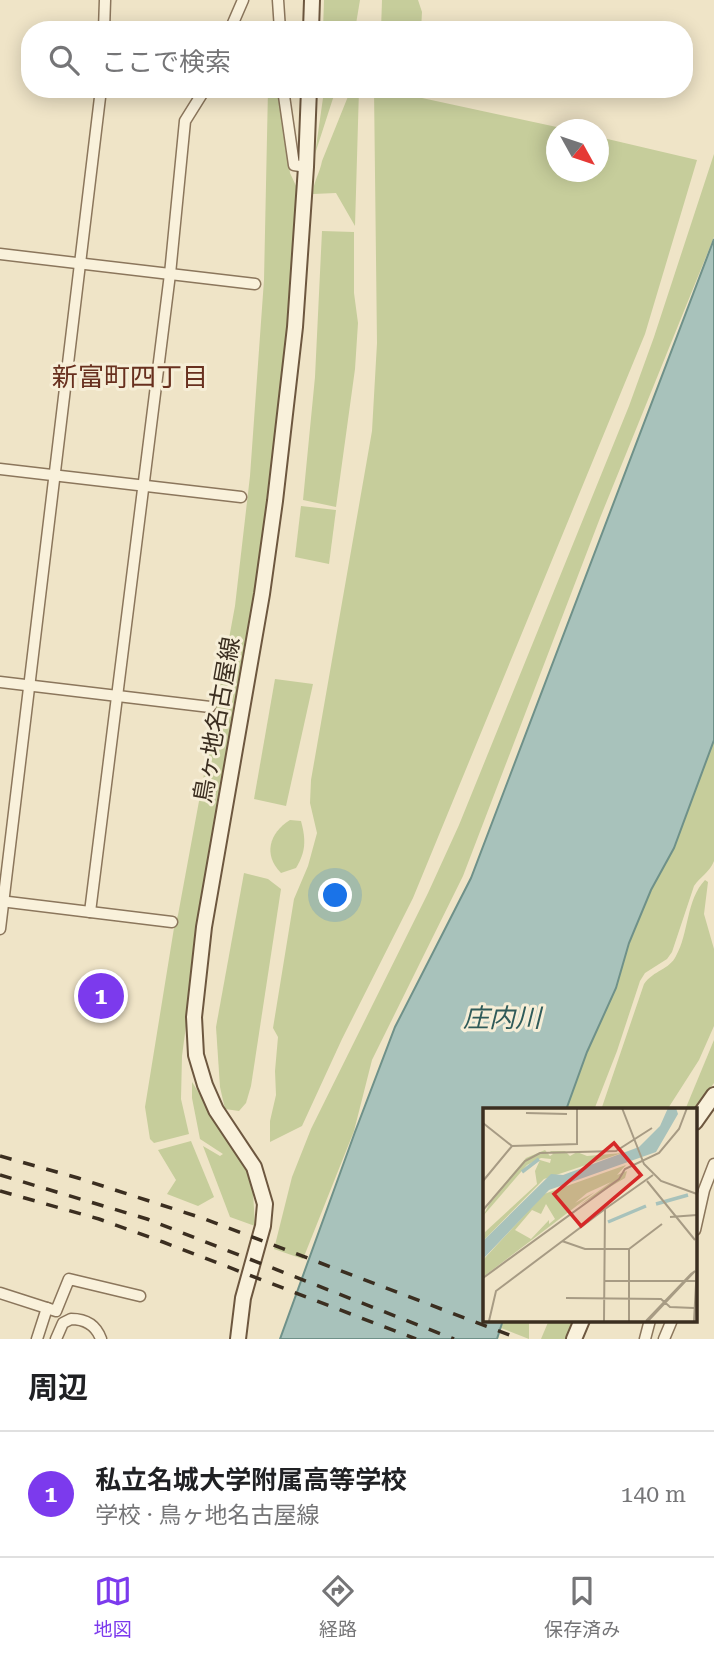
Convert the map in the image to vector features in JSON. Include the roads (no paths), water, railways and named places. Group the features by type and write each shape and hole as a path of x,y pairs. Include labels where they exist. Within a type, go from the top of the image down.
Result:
{"main road":[{"path":"311,21 312,0"},
{"name":"鳥ヶ地名古屋線","path":"238,1339 243,1298 265,1204 254,1167 216,1110 205,1085 196,1055 194,1017 204,927 262,594 275,501 295,327 309,98"},
{"path":"696,1121 714,1095"},
{"path":"574,1339 581,1322"}],"street":[{"path":"104,21 105,0"},
{"path":"234,21 243,0"},
{"path":"278,0 279,21"},
{"path":"0,929 100,98"},
{"path":"90,912 145,486 185,121 199,98"},
{"path":"285,98 294,165 306,167"},
{"path":"0,254 255,284"},
{"path":"0,469 241,497"},
{"path":"0,682 209,707"},
{"path":"2,902 172,922"},
{"path":"696,1226 704,1190 714,1164"},
{"path":"0,1293 56,1311 69,1279 140,1296"},
{"path":"37,1339 47,1308"},
{"path":"56,1339 63,1324 71,1319 90,1322 101,1339"},
{"path":"645,1339 649,1322"},
{"path":"664,1339 671,1322"}],"water":[{"name":"庄内川","path":"714,239 714,740 674,848 651,890 629,943 616,988 587,1052 567,1108 483,1108 483,1322 502,1322 497,1339 280,1339 395,1027 471,878"}],"railway":[{"path":"0,1156 205,1219 520,1339"},
{"path":"0,1175 147,1219 454,1339"},
{"path":"0,1191 99,1219 416,1339"}],"place":[{"name":"私立名城大学附属高等学校","path":"101,996"}],"district":[{"name":"新富町四丁目","path":"130,377"}]}
